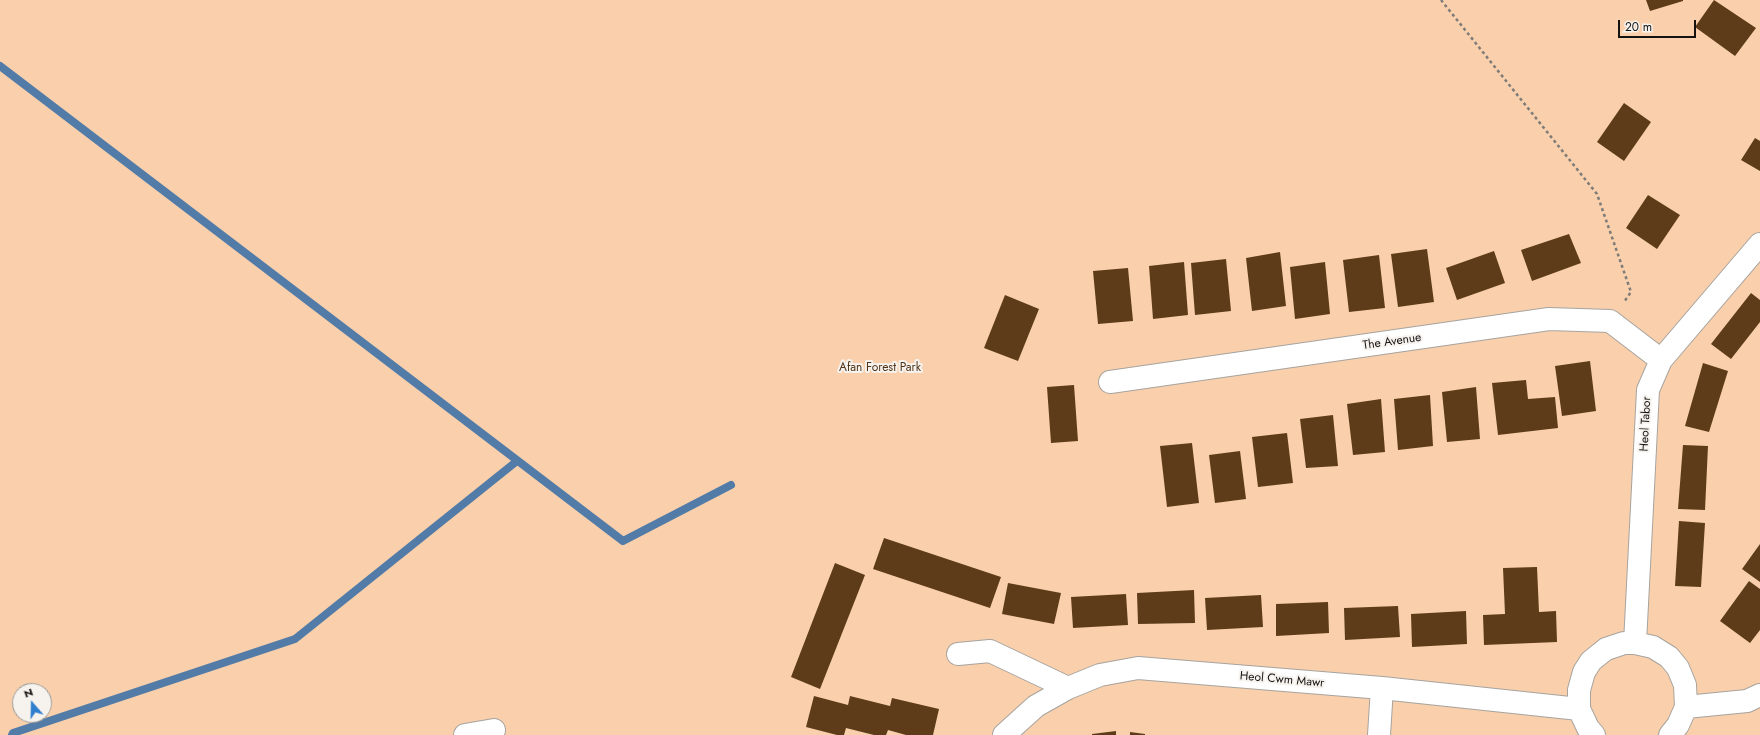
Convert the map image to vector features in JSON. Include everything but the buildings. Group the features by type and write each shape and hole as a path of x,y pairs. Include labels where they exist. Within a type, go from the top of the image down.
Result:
{"street":[{"name":"Heol Tabor","path":"1635,643 1648,390 1662,360 1760,244"},
{"name":"The Avenue","path":"1110,382 1549,319 1610,320"},
{"path":"1610,320 1662,360"},
{"path":"1594,735 1588,728 1579,709 1579,690 1584,672 1592,661 1606,649 1624,643 1635,643 1653,646 1669,657 1678,668 1685,686 1686,708 1678,725 1670,735"},
{"path":"958,654 990,651 1068,688"},
{"name":"Heol Cwm Mawr","path":"1004,735 1036,706 1068,688 1100,675 1138,668 1382,688 1579,709"},
{"path":"1379,735 1382,688"},
{"path":"1686,708 1748,701 1760,695"},
{"path":"465,735 494,730"}],"path":[{"path":"1441,0 1597,194 1632,292 1610,320"}],"green space":[{"name":"Afan Forest Park","path":"0,0 1760,0 1760,735 0,735"}],"waterway":[{"path":"0,66 623,541 731,485"},
{"path":"12,735 13,733 295,639 517,461"}]}
